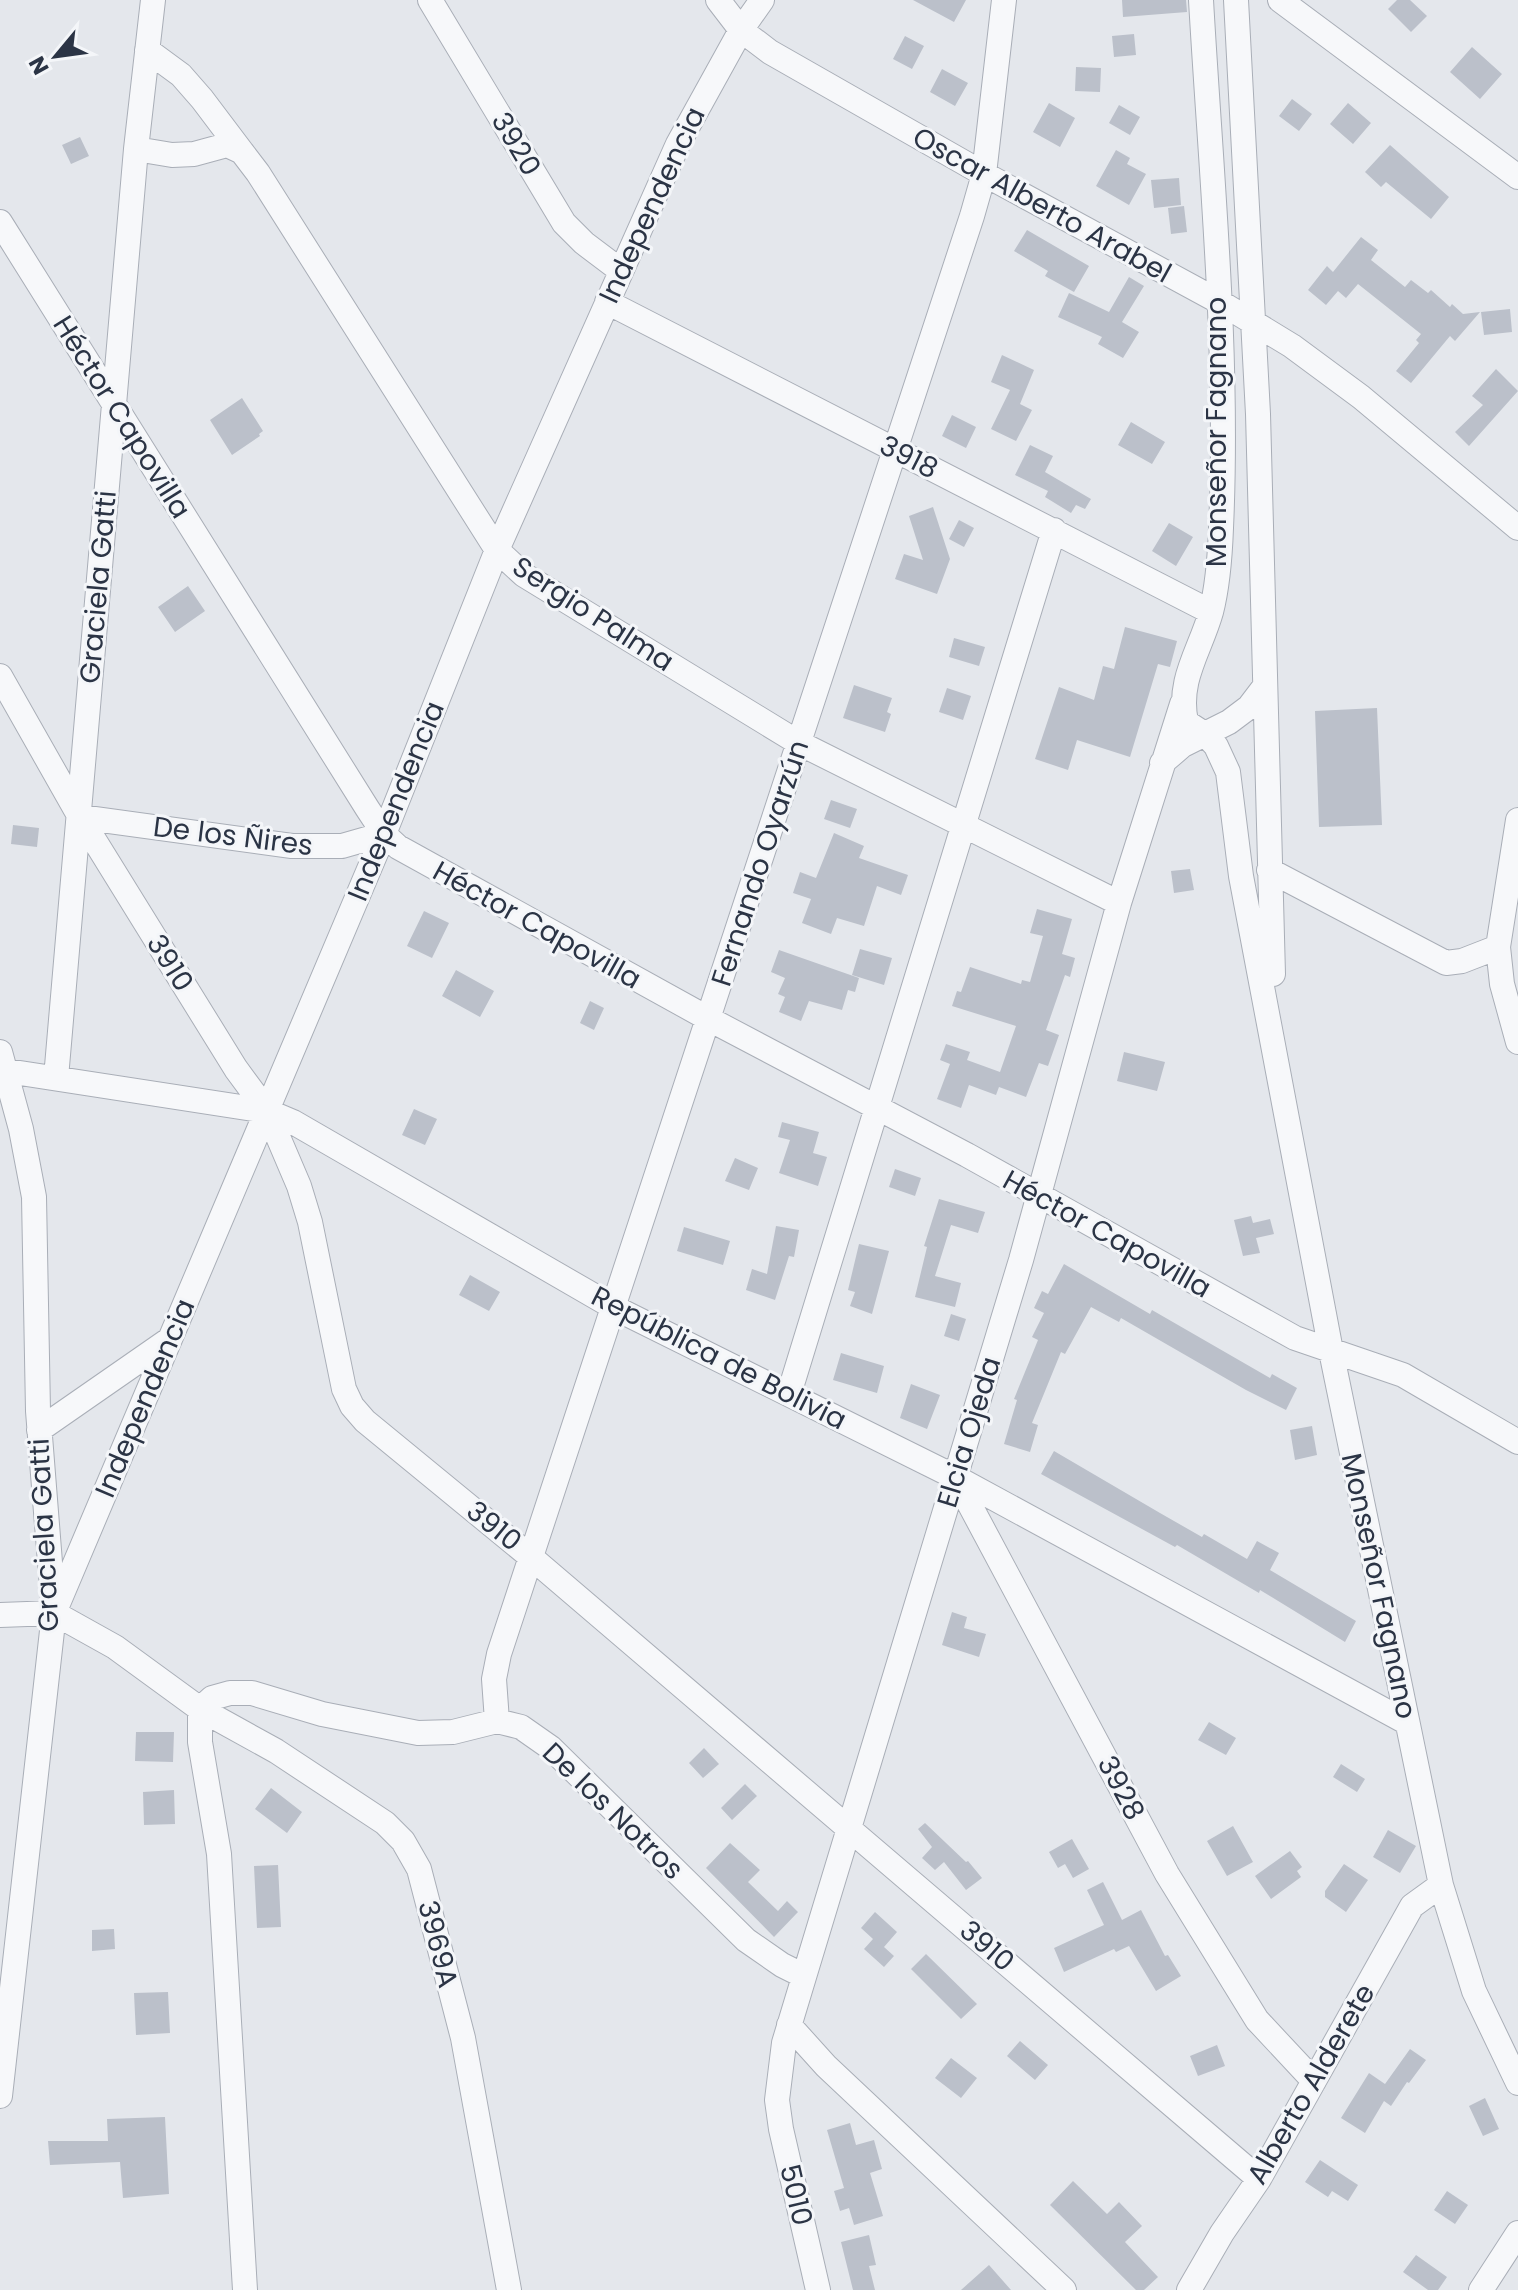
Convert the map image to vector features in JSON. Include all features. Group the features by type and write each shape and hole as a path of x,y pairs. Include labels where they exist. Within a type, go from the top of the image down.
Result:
{"street":[{"name":"Graciela Gatti","path":"56,1078 136,149 153,0"},
{"name":"3920","path":"430,0 564,223 584,243 621,271"},
{"name":"Oscar Alberto Arabel","path":"718,0 741,30 770,52 984,174 1218,301 1292,346 1361,397 1518,528"},
{"name":"Independencia","path":"54,1613 384,834 497,550 678,144 741,30 762,0"},
{"name":"Fernando Oyarzún","path":"497,1721 494,1679 499,1654 896,451 984,174 1004,0"},
{"name":"Monseñor Fagnano","path":"1201,0 1218,301 1221,528 1211,612 1184,689 1182,704 1186,722 1206,735 1220,752 1228,772 1241,876 1331,1351 1441,1885 1474,1991 1518,2083"},
{"name":"Monseñor Fagnano","path":"1236,0 1254,322 1269,870 1280,1077"},
{"path":"1280,0 1518,177"},
{"name":"Sergio Palma","path":"147,50 181,75 258,173 497,550 524,575 799,743 1119,903"},
{"path":"136,149 172,155 194,154 216,145 227,145 242,152"},
{"name":"Héctor Capovilla","path":"0,222 384,834 415,858 709,1019 967,1155 1295,1338 1403,1375 1518,1442"},
{"name":"3918","path":"607,302 1211,612"},
{"path":"789,1394 1054,530"},
{"name":"3910","path":"0,676 80,817 236,1069 267,1111 299,1186 310,1222 344,1389 352,1406 365,1421 532,1558 1259,2179"},
{"path":"1162,763 1183,745 1206,735 1249,707 1265,686"},
{"name":"Elcia Ojeda","path":"777,2100 789,2025 1039,1197 1119,903 1182,704"},
{"name":"De los Ñires","path":"80,817 292,846 342,846 384,834"},
{"path":"1518,820 1498,947 1502,984 1518,1042"},
{"path":"1269,870 1446,963 1462,961 1498,947"},
{"name":"Graciela Gatti","path":"0,2096 54,1613 39,1430 34,1197 31,1170 4,1061"},
{"name":"República de Bolivia","path":"4,1061 56,1078 267,1111 293,1122 615,1308 955,1477 1406,1722"},
{"path":"39,1430 170,1339"},
{"name":"3928","path":"955,1477 1174,1887 1257,2020 1314,2081"},
{"path":"0,1615 54,1613 115,1647 200,1709"},
{"path":"245,2290 219,1854 200,1742 200,1709 212,1698 230,1693 252,1693 322,1714 418,1733 453,1732 497,1721"},
{"name":"3969A","path":"200,1709 276,1751 385,1823 403,1841 419,1869 463,2038 509,2290"},
{"name":"De los Notros","path":"497,1721 521,1727 551,1748 746,1940 804,1976"},
{"name":"Alberto Alderete","path":"1189,2290 1222,2233 1259,2179 1412,1906 1441,1885"},
{"path":"789,2025 826,2066 1064,2290"},
{"name":"5010","path":"777,2100 818,2290"},
{"path":"1481,2290 1518,2233"}],"building":[{"path":"913,0 966,0 954,22"},
{"path":"1122,0 1186,0 1187,12 1123,17"},
{"path":"1397,0 1410,0 1427,16 1411,32 1388,9"},
{"path":"1134,34 1136,55 1114,57 1112,36"},
{"path":"905,36 924,46 912,69 893,59"},
{"path":"1472,47 1502,74 1480,99 1450,72"},
{"path":"1076,67 1101,68 1100,92 1075,91"},
{"path":"942,69 968,83 955,106 930,92"},
{"path":"1292,99 1312,114 1299,131 1279,116"},
{"path":"1049,103 1075,118 1060,147 1033,132"},
{"path":"1348,103 1371,123 1353,144 1330,124"},
{"path":"1119,105 1140,117 1130,135 1109,123"},
{"path":"80,137 89,156 71,164 62,145"},
{"path":"1390,145 1449,197 1431,219 1386,182 1381,187 1365,172"},
{"path":"1116,150 1130,158 1127,164 1146,174 1129,205 1096,186"},
{"path":"1179,178 1181,205 1154,208 1151,180"},
{"path":"1184,206 1187,232 1171,234 1168,208"},
{"path":"1027,230 1089,266 1074,292 1045,276 1048,271 1014,251"},
{"path":"1361,237 1378,250 1371,260 1405,287 1411,280 1428,293 1431,290 1463,314 1480,312 1455,341 1450,336 1411,383 1396,371 1419,343 1416,340 1421,334 1358,284 1346,298 1338,291 1326,305 1308,290 1327,266 1333,272"},
{"path":"1129,277 1144,286 1122,322 1139,332 1123,358 1098,344 1102,337 1058,317 1069,293 1109,312"},
{"path":"1510,309 1512,332 1484,335 1481,312"},
{"path":"1002,355 1034,370 1020,404 1032,410 1016,441 991,429 1010,390 991,382"},
{"path":"1496,369 1518,391 1469,446 1455,432 1483,405 1472,396"},
{"path":"242,398 263,431 232,455 210,420"},
{"path":"952,415 976,427 966,448 942,436"},
{"path":"1131,422 1165,442 1152,464 1118,445"},
{"path":"1030,445 1053,456 1045,472 1091,499 1085,509 1076,505 1071,513 1045,497 1048,491 1015,475"},
{"path":"933,507 950,559 937,594 895,579 904,554 923,560 909,516"},
{"path":"959,520 974,528 964,547 949,539"},
{"path":"1169,523 1193,537 1176,566 1152,551"},
{"path":"188,586 205,611 175,632 158,607"},
{"path":"1125,627 1177,641 1170,667 1158,664 1130,757 1077,740 1068,770 1035,759 1059,687 1094,700 1103,666 1114,669"},
{"path":"954,638 985,647 979,666 949,657"},
{"path":"854,685 892,698 885,732 843,718"},
{"path":"947,688 971,696 963,720 939,712"},
{"path":"1377,708 1382,825 1319,827 1315,711"},
{"path":"831,800 857,809 850,828 824,819"},
{"path":"13,825 39,828 37,847 11,844"},
{"path":"834,833 864,846 859,858 908,875 901,895 877,886 864,926 837,918 831,934 802,923 811,899 793,893 800,872 816,878"},
{"path":"1190,869 1194,890 1174,893 1171,871"},
{"path":"1037,909 1072,919 1062,954 1075,958 1070,977 1065,975 1046,1030 1059,1035 1048,1066 1039,1063 1026,1097 999,1087 996,1095 969,1085 961,1108 937,1099 950,1064 940,1060 946,1044 970,1052 967,1060 1000,1072 1016,1026 952,1006 970,967 1021,984 1022,980 1030,982 1043,936 1030,933"},
{"path":"424,911 449,923 432,958 407,946"},
{"path":"860,949 892,958 884,985 852,975"},
{"path":"779,950 859,978 855,992 848,990 842,1010 809,1001 801,1021 779,1012 785,997 778,994 785,978 771,972"},
{"path":"456,970 494,991 480,1017 442,996"},
{"path":"590,1001 604,1008 594,1030 580,1023"},
{"path":"1124,1052 1165,1062 1157,1091 1117,1081"},
{"path":"414,1109 437,1119 425,1145 402,1135"},
{"path":"782,1122 819,1132 813,1153 827,1157 818,1186 779,1173 790,1140 778,1137"},
{"path":"735,1158 758,1168 749,1190 725,1181"},
{"path":"895,1169 921,1178 915,1196 889,1187"},
{"path":"939,1199 985,1212 978,1233 951,1225 935,1276 961,1283 955,1307 915,1297 927,1247 924,1246"},
{"path":"1251,1216 1253,1223 1270,1219 1274,1234 1256,1238 1260,1253 1243,1256 1234,1220"},
{"path":"776,1226 799,1230 794,1257 789,1256 775,1300 746,1290 752,1269 767,1274"},
{"path":"684,1227 730,1241 723,1265 677,1251"},
{"path":"859,1244 889,1251 872,1314 850,1306 855,1292 848,1290"},
{"path":"1064,1264 1270,1378 1272,1374 1297,1388 1286,1410 1121,1318 1119,1322 1091,1307 1065,1354 1061,1352 1032,1423 1038,1425 1030,1452 1004,1444 1017,1400 1014,1399 1038,1340 1032,1337 1044,1313 1034,1308 1042,1291 1048,1294"},
{"path":"470,1275 500,1292 489,1311 459,1295"},
{"path":"951,1314 966,1319 959,1341 944,1336"},
{"path":"841,1353 884,1366 877,1393 833,1380"},
{"path":"911,1384 940,1395 927,1429 900,1418"},
{"path":"1312,1426 1317,1455 1295,1460 1290,1430"},
{"path":"1054,1451 1202,1537 1204,1534 1247,1559 1257,1541 1279,1553 1270,1570 1356,1621 1345,1642 1260,1590 1259,1593 1177,1545 1175,1547 1041,1474"},
{"path":"952,1612 967,1617 964,1628 986,1634 979,1657 942,1645"},
{"path":"1209,1722 1236,1738 1226,1755 1198,1740"},
{"path":"136,1732 174,1732 173,1762 135,1761"},
{"path":"704,1748 719,1764 703,1778 689,1763"},
{"path":"1341,1764 1365,1779 1357,1792 1333,1777"},
{"path":"745,1784 757,1796 732,1820 721,1808"},
{"path":"271,1788 302,1812 287,1833 255,1809"},
{"path":"174,1790 175,1824 144,1825 143,1792"},
{"path":"925,1823 968,1861 982,1878 966,1890 944,1862 935,1870 922,1858 932,1847 918,1829"},
{"path":"1233,1826 1253,1862 1227,1876 1207,1841"},
{"path":"1388,1830 1416,1846 1400,1873 1373,1857"},
{"path":"1072,1839 1089,1869 1073,1878 1065,1864 1058,1868 1049,1852"},
{"path":"730,1843 760,1870 748,1882 778,1911 787,1901 798,1912 774,1937 706,1868"},
{"path":"1290,1851 1302,1867 1297,1871 1301,1877 1271,1899 1255,1876"},
{"path":"1344,1864 1368,1880 1346,1912 1325,1897 1325,1891"},
{"path":"278,1865 281,1927 257,1928 254,1866"},
{"path":"1103,1882 1122,1920 1141,1910 1165,1956 1168,1955 1181,1976 1156,1991 1129,1946 1116,1952 1114,1949 1064,1972 1054,1948 1104,1925 1087,1890"},
{"path":"875,1912 897,1932 884,1947 894,1956 884,1967 864,1949 873,1939 861,1928"},
{"path":"114,1929 115,1949 92,1951 92,1930"},
{"path":"926,1954 977,2004 961,2019 911,1969"},
{"path":"168,1992 170,2033 136,2035 134,1993"},
{"path":"1020,2041 1048,2065 1035,2080 1007,2056"},
{"path":"1217,2045 1225,2066 1198,2076 1190,2056"},
{"path":"1410,2049 1426,2060 1391,2106 1384,2101 1365,2133 1341,2118 1369,2073 1385,2084"},
{"path":"951,2058 977,2078 961,2098 935,2078"},
{"path":"1485,2098 1499,2129 1483,2136 1469,2106"},
{"path":"165,2117 169,2194 123,2198 120,2162 50,2165 48,2141 108,2141 107,2119"},
{"path":"850,2123 856,2145 874,2140 882,2169 870,2173 883,2216 854,2225 849,2208 840,2211 834,2191 844,2188 827,2130"},
{"path":"1320,2160 1358,2185 1348,2201 1332,2191 1328,2197 1305,2182"},
{"path":"1073,2181 1107,2214 1119,2202 1142,2226 1125,2242 1158,2277 1144,2290 1136,2290 1050,2205"},
{"path":"1447,2191 1468,2205 1455,2224 1434,2210"},
{"path":"869,2235 876,2265 869,2266 875,2290 853,2290 841,2242"},
{"path":"1416,2255 1447,2277 1438,2290 1428,2290 1403,2272"},
{"path":"989,2265 1011,2290 961,2290"}]}
